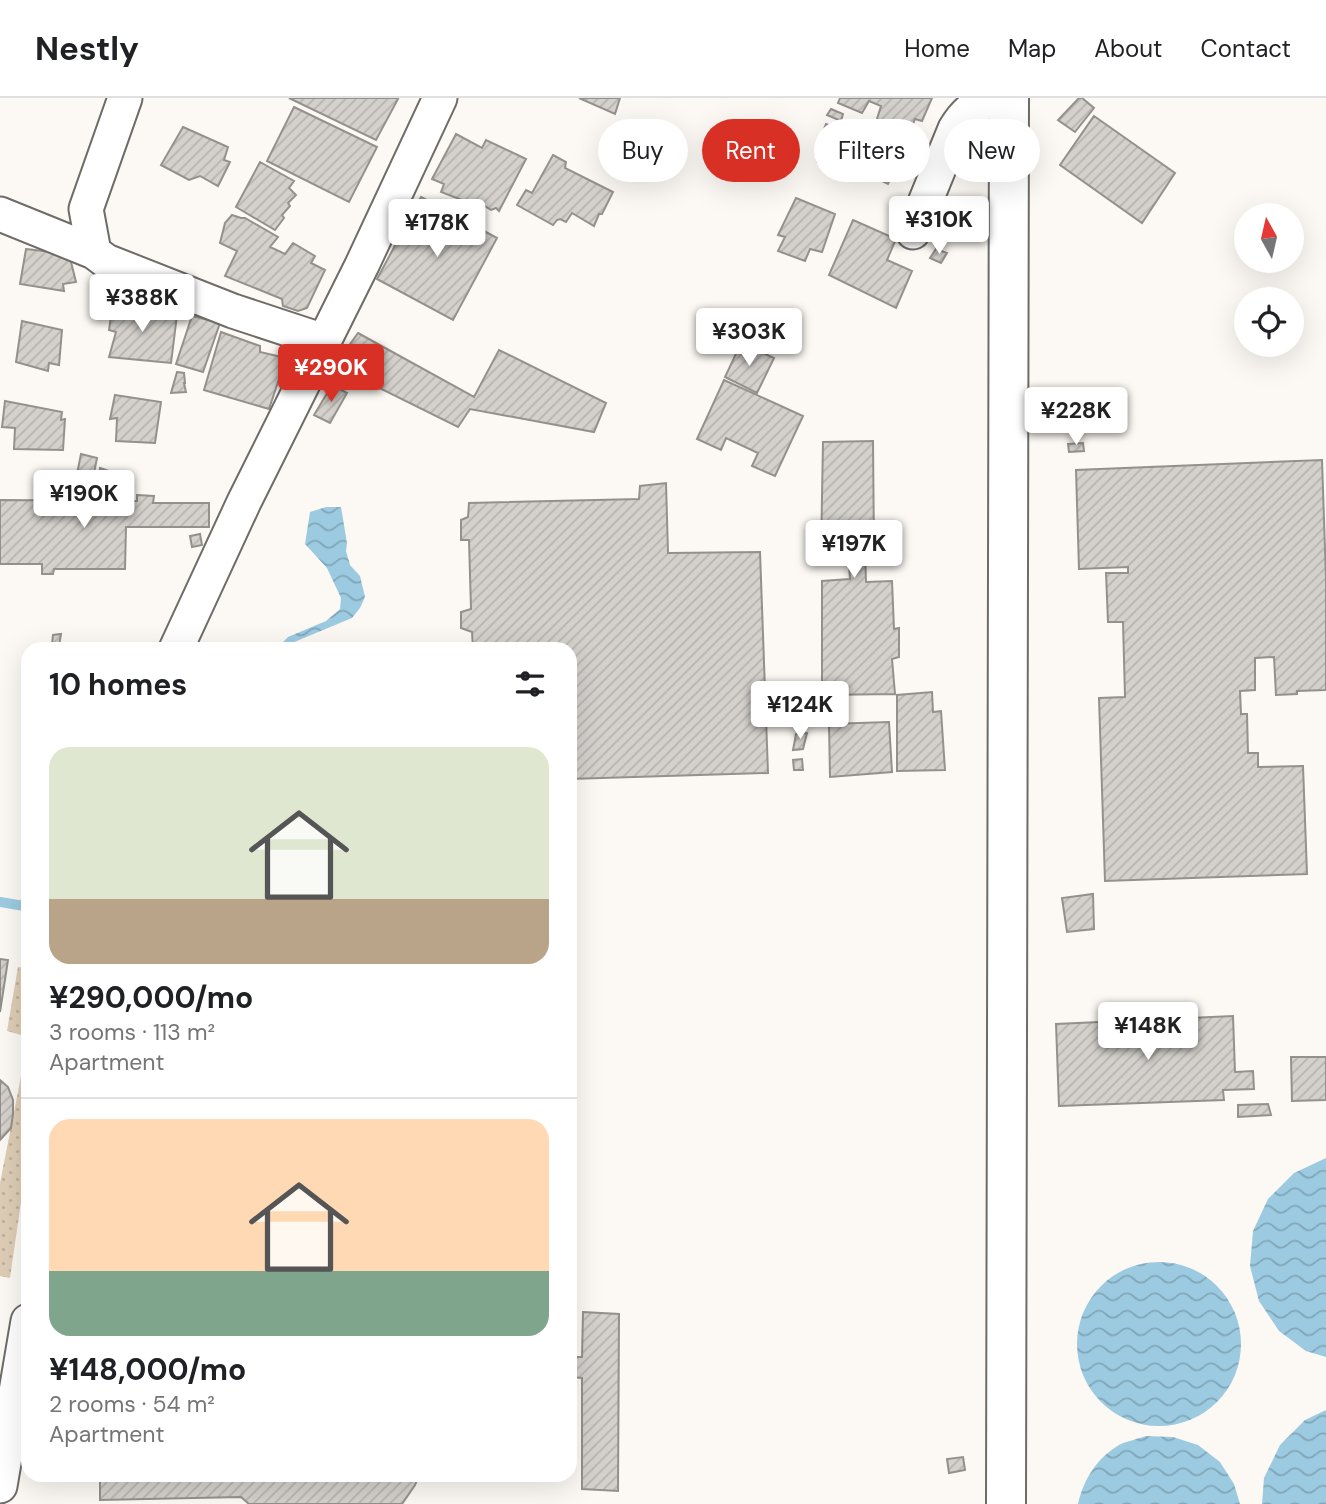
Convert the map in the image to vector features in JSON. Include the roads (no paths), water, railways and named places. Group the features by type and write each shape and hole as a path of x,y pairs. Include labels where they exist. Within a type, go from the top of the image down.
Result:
{"street":[{"path":"94,252 86,209 125,98"},
{"path":"179,642 244,502 440,98"},
{"path":"913,232 955,129 963,116 979,104 1009,98 1006,1504"},
{"path":"0,214 94,252 106,261 233,312 324,341"},
{"path":"0,1486 21,1362"}],"water":[{"path":"326,507 341,507 346,551 350,565 360,576 365,597 352,618 294,642 283,642 288,637 326,621 340,609 341,598 327,568 305,544 310,512"},
{"path":"1326,1158 1326,1357 1306,1351 1279,1331 1259,1301 1250,1266 1253,1231 1268,1199 1294,1173"},
{"path":"1159,1262 1190,1268 1217,1286 1235,1313 1241,1344 1235,1375 1217,1402 1190,1420 1159,1426 1128,1420 1101,1402 1083,1375 1077,1344 1083,1313 1101,1286 1128,1268"},
{"path":"1326,1410 1326,1504 1262,1504 1264,1478 1280,1445 1305,1420"},
{"path":"1146,1436 1173,1437 1198,1445 1220,1462 1234,1484 1240,1504 1078,1504 1088,1478 1104,1457 1119,1445"}],"waterway":[{"path":"0,902 21,906"}]}
